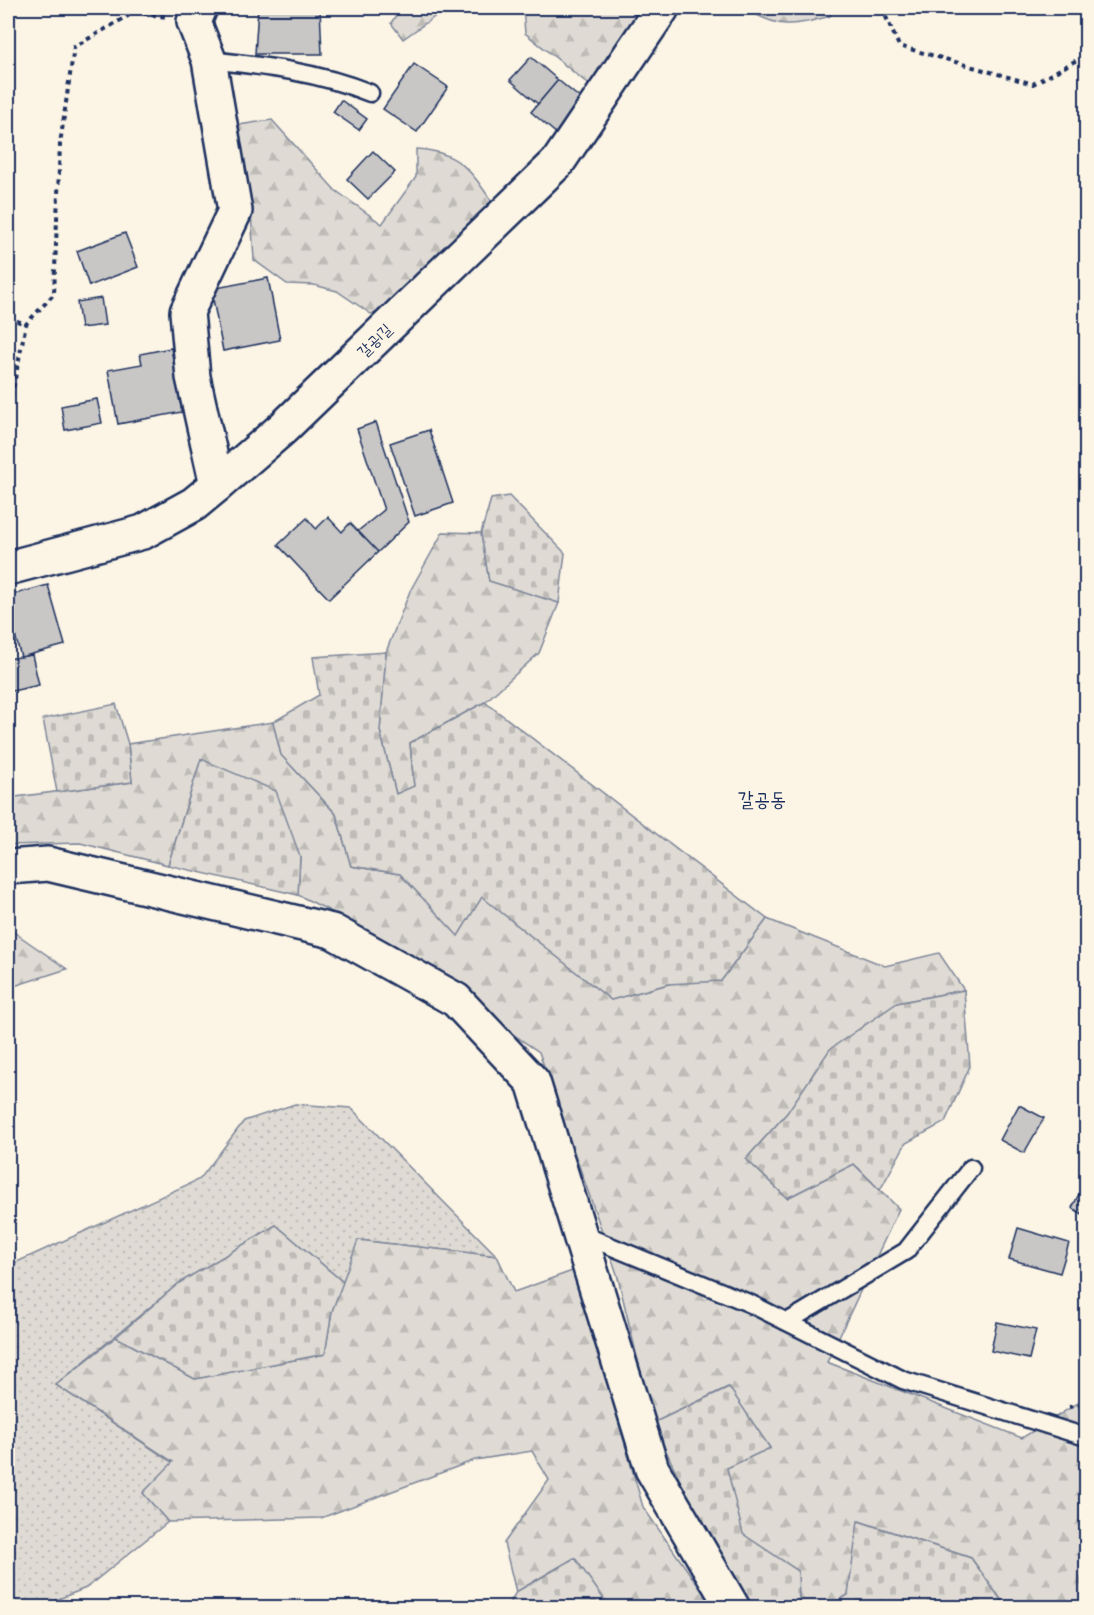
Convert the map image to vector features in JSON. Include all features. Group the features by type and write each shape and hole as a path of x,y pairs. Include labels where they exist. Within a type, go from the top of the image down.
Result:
{"street":[{"name":"갈공1길","path":"8,568 143,532 194,504 217,485 283,428 558,162 662,8"},
{"path":"197,15 209,60 235,211 187,312 193,377 217,485"},
{"path":"8,867 48,864 332,931 456,1000 532,1082 652,1469 733,1608"}],"lane":[{"path":"209,60 284,68 341,81 370,93"},
{"path":"787,1322 906,1251 971,1168"},
{"path":"581,1234 751,1304 903,1380 1086,1437"}],"path":[{"path":"882,8 899,46 1033,84 1086,55"},
{"path":"8,414 26,324 54,294 60,144 74,47 135,12 197,15"},
{"path":"8,318 26,324"}],"green space":[{"path":"401,8 447,8 403,39 391,23"},
{"path":"523,8 644,8 596,90 525,33"},
{"path":"745,8 834,8 830,16 787,24 768,20"},
{"path":"272,120 335,190 382,224 416,177 416,149 444,154 464,166 496,208 406,305 371,314 337,291 314,285 287,284 254,260 251,212 239,125"},
{"path":"509,496 565,553 559,603 489,581 481,533 491,499"},
{"path":"443,532 481,533 489,581 559,603 539,653 485,702 410,743 414,787 396,794 380,731 386,652 410,591"},
{"path":"386,652 380,731 396,794 414,786 410,743 485,702 767,919 721,981 668,984 611,1000 482,897 458,936 400,874 351,866 336,814 281,755 273,722 319,695 313,657"},
{"path":"116,704 128,744 132,782 57,792 43,719"},
{"path":"273,722 281,755 336,814 351,866 400,874 458,935 482,896 611,1000 676,982 721,981 767,919 885,966 939,953 964,990 897,1003 787,1113 746,1159 787,1198 854,1164 899,1209 827,1362 1022,1438 1086,1398 1086,1607 1006,1607 971,1558 859,1521 848,1595 827,1607 799,1607 798,1571 743,1535 726,1468 770,1448 728,1387 653,1423 617,1274 539,1052 334,913 298,895 300,856 201,759 168,865 80,843 8,845 8,798 132,782 128,744"},
{"path":"201,759 276,791 300,856 298,895 168,865"},
{"path":"8,928 67,969 8,988"},
{"path":"964,990 970,1066 945,1122 906,1143 880,1190 854,1164 787,1198 746,1159 787,1113 830,1049 897,1003"},
{"path":"295,1104 351,1108 497,1256 359,1240 343,1282 276,1225 179,1283 56,1385 173,1463 143,1493 168,1522 86,1588 36,1608 8,1607 8,1266 200,1179 244,1121"},
{"path":"276,1225 343,1282 332,1311 325,1354 195,1379 116,1337 179,1283"},
{"path":"358,1240 497,1256 514,1292 575,1270 643,1507 709,1601 710,1607 598,1607 603,1598 574,1558 516,1592 504,1543 549,1480 532,1451 475,1460 321,1518 168,1522 143,1493 173,1462 56,1385 116,1337 195,1379 325,1354 332,1311"},
{"path":"729,1387 770,1448 727,1468 743,1534 798,1571 799,1607 753,1607 700,1523 653,1423"},
{"path":"858,1521 971,1558 1006,1607 827,1607 848,1595"},
{"path":"575,1558 603,1598 598,1607 507,1607 516,1592"}],"building":[{"path":"258,8 320,8 322,54 255,54"},
{"path":"531,57 558,80 538,104 510,80"},
{"path":"414,64 448,87 417,132 383,109"},
{"path":"558,80 586,103 558,135 531,112"},
{"path":"341,100 367,119 359,130 333,112"},
{"path":"373,151 395,172 368,199 347,179"},
{"path":"125,233 138,267 89,286 77,251"},
{"path":"268,278 280,340 223,351 211,289"},
{"path":"101,298 105,325 81,328 77,302"},
{"path":"171,348 182,412 118,424 108,370 142,364 140,354"},
{"path":"97,399 102,423 65,430 61,406"},
{"path":"376,422 409,522 378,552 358,531 384,510 357,429"},
{"path":"429,430 453,503 415,516 390,443"},
{"path":"328,517 342,532 350,523 378,552 329,599 278,545 307,518 316,529"},
{"path":"48,585 65,645 21,657 8,609 8,596"},
{"path":"32,655 39,685 8,692 8,659"},
{"path":"1019,1105 1044,1118 1024,1153 1000,1140"},
{"path":"1086,1180 1086,1216 1072,1208"},
{"path":"1018,1228 1069,1243 1060,1273 1009,1259"},
{"path":"997,1322 1036,1330 1029,1359 991,1351"}],"district":[{"name":"갈공동","path":"762,799"}]}
